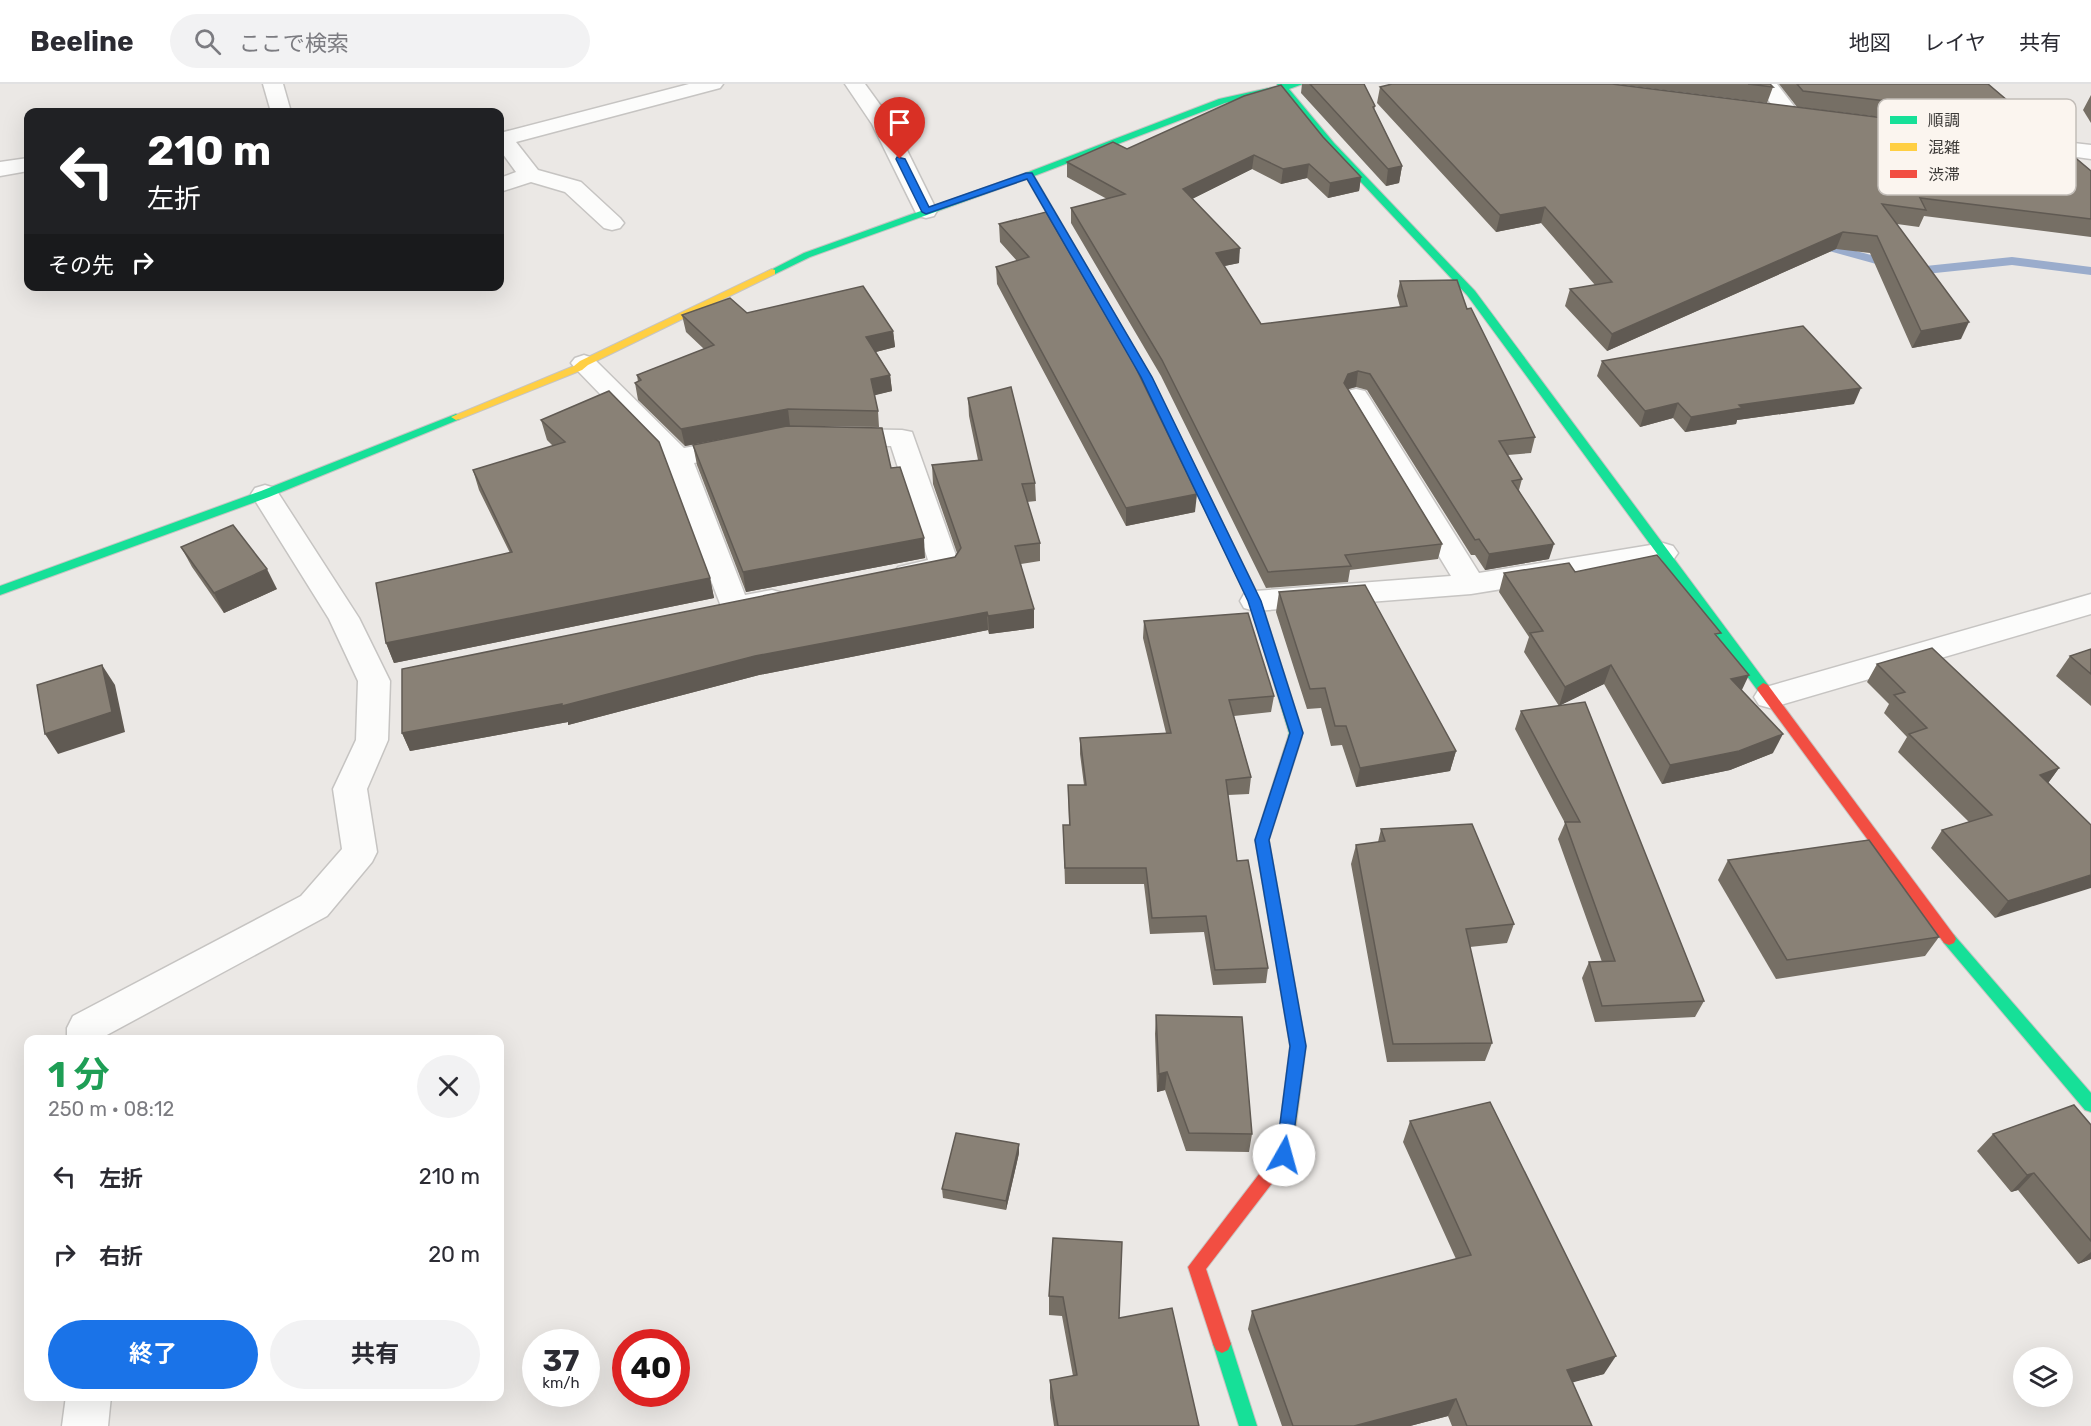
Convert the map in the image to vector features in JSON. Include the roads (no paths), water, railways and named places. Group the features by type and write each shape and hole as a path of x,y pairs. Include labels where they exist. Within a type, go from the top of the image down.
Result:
{"street":[{"path":"273,84 280,108"},
{"path":"504,138 713,84"},
{"path":"855,84 883,124 926,212"},
{"path":"0,591 265,494 579,368 584,363 807,255 1029,175 1222,100 1283,85 1299,84"},
{"path":"1766,84 1789,114"},
{"path":"1283,85 1331,145 1471,293 1957,950 2091,1105"},
{"path":"1766,111 1812,117"},
{"path":"504,142 530,175"},
{"path":"2076,150 2091,152"},
{"path":"0,169 24,166"},
{"path":"504,184 530,175 573,187 612,223"},
{"path":"1029,175 1146,377 1255,601 1296,733 1262,840 1298,1046 1284,1155 1197,1267 1248,1426"},
{"path":"584,363 678,458 723,609 793,596"},
{"path":"1356,397 1471,584"},
{"path":"812,436 902,438 945,567 886,578"},
{"path":"678,458 767,440"},
{"path":"86,1035 86,1028 314,906 360,852 350,789 372,740 386,679 265,494"},
{"path":"1255,601 1471,584 1663,553"},
{"path":"1770,697 2091,604"},
{"path":"85,1426 88,1401"}],"waterway":[{"path":"1815,244 1916,271 2012,261 2091,271"}]}
